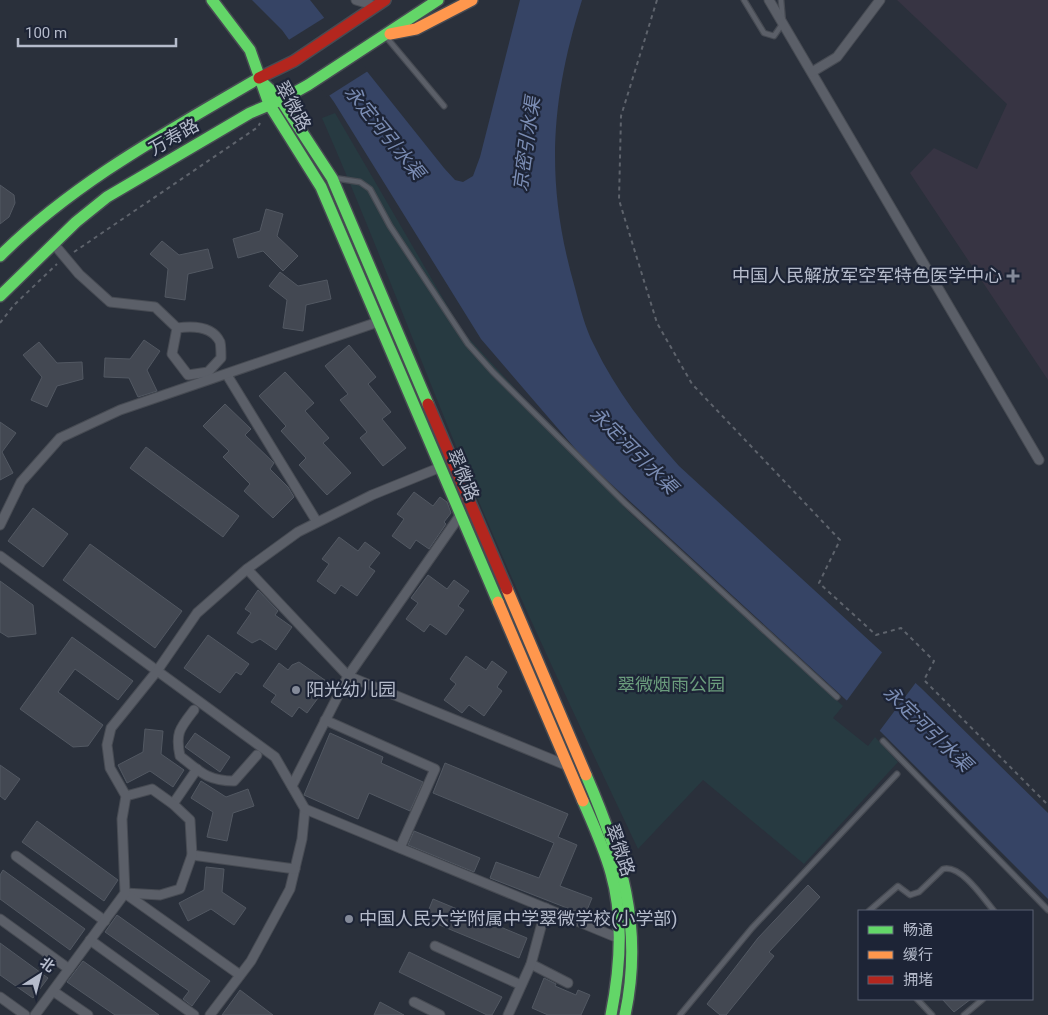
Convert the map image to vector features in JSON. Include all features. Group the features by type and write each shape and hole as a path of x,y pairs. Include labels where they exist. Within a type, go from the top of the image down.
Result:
{"main road":[{"path":"212,0 250,50 259,78"},
{"name":"万寿路","path":"0,296 53,243 107,197 250,113 281,100 308,85 438,0"},
{"name":"万寿路","path":"385,36 416,29 472,0"},
{"name":"万寿路","path":"0,256 47,212 84,186 188,119 259,78 294,61 381,3"},
{"name":"翠微路","path":"259,78 281,100 332,178 611,833 625,878 631,925 631,969 625,1015"},
{"name":"翠微路","path":"259,78 270,104 321,188 599,838 614,884 618,938 618,966 610,1015"}],"street":[{"path":"356,0 381,3"},
{"path":"769,0 1039,460"},
{"path":"812,72 837,57 880,0"},
{"path":"53,243 110,302 154,307 177,328 202,327 220,342 221,358 208,372 188,375 172,354 177,328"},
{"path":"0,525 21,482 60,438 120,410 378,322"},
{"path":"227,375 317,522"},
{"path":"35,1015 125,893 122,819 126,796 110,768 107,745 111,728 157,671 198,613 247,569 298,532 372,495 440,467"},
{"path":"292,786 348,676 460,514"},
{"path":"0,556 275,757 305,809 302,839 290,890 251,961 210,1015"},
{"path":"247,569 348,676 568,766"},
{"path":"194,710 183,723 176,739 180,756 197,769 216,781 234,781 257,755"},
{"path":"325,720 435,769 400,848"},
{"path":"173,804 197,769"},
{"path":"125,893 160,895 180,889 192,855 190,820 173,804 152,789 126,796"},
{"path":"305,809 618,938"},
{"path":"192,855 295,869"},
{"path":"16,856 104,921"},
{"path":"125,893 240,975"},
{"path":"508,1015 531,964 546,908"},
{"path":"0,919 69,968"},
{"path":"90,940 194,1015"},
{"path":"435,946 521,985"},
{"path":"531,964 568,983"},
{"path":"53,990 88,1015"},
{"path":"0,997 25,1015"},
{"path":"414,1002 440,1015"}],"lane":[{"path":"744,0 764,33 774,36 783,23 781,0"},
{"path":"385,36 444,106"},
{"path":"332,178 360,182 370,188 390,226 474,351 625,503 837,697"},
{"path":"882,741 1048,910"},
{"path":"680,1015 752,928 897,774"},
{"path":"870,910 898,886 910,895 919,892 943,869 948,868 961,873 993,910"},
{"path":"918,1000 932,1015"},
{"path":"964,1015 981,1000"}],"path":[{"path":"657,0 621,116 619,200 657,323 692,384 840,540 818,583 876,635 901,628 934,661 924,680 1048,805"},
{"path":"0,323 14,305 49,270 258,127 270,104"}],"shaded area":[{"name":"中国人民解放军空军特色医学中心","path":"897,0 1048,0 1048,380 910,173 934,148 977,169 1007,104"}],"green space":[{"name":"翠微烟雨公园","path":"335,113 462,331 629,512 843,706 833,718 868,746 875,737 898,762 804,864 703,780 638,849 532,622 491,531 453,439 361,209 322,118"}],"water":[{"path":"252,0 310,0 444,168 455,180 463,182 473,176 480,157 520,0 582,0 563,73 555,143 556,178 565,250 588,332 603,362 632,409 679,466 921,688 1048,813 1048,899 881,732 585,460 481,339 334,102 282,30"}],"pier":[{"path":"327,16 368,71 327,97 287,41"},
{"path":"883,651 917,681 878,733 845,703"}],"building":[{"path":"0,185 14,195 15,203 9,217 0,224"},
{"path":"266,209 283,214 277,236 298,256 283,271 263,251 238,258 233,239 260,231"},
{"path":"162,241 179,255 208,249 213,268 188,274 185,300 165,297 168,269 150,254"},
{"path":"280,272 298,286 327,280 331,299 306,305 303,331 283,328 287,300 269,286"},
{"path":"144,340 160,351 147,370 157,391 138,397 129,378 104,377 105,358 130,359"},
{"path":"39,342 57,363 82,362 83,379 57,386 47,407 31,400 42,377 23,355"},
{"path":"349,345 376,377 368,384 391,412 382,419 406,448 383,466 360,438 367,432 340,400 348,394 325,366"},
{"path":"285,372 314,403 305,411 329,438 323,443 351,473 327,495 299,465 306,458 281,431 286,426 259,396"},
{"path":"225,404 251,429 245,435 274,463 270,469 288,487 294,497 273,518 244,491 250,484 223,457 229,451 203,426"},
{"path":"0,422 16,433 2,452 13,473 0,480"},
{"path":"146,447 239,516 223,537 130,468"},
{"path":"414,492 433,506 440,497 447,502 451,513 429,549 416,540 410,549 392,536 404,519 397,514"},
{"path":"33,508 68,534 43,567 8,541"},
{"path":"339,537 358,551 365,542 380,553 369,567 375,571 357,596 341,585 335,594 317,581 329,564 322,559"},
{"path":"90,544 182,611 155,648 63,580"},
{"path":"428,575 447,589 454,580 469,591 458,606 464,610 446,635 430,624 424,632 406,619 418,603 411,598"},
{"path":"0,581 33,605 36,634 8,637 0,632"},
{"path":"258,590 278,611 275,615 292,627 276,650 260,639 252,643 237,633 251,613 245,609"},
{"path":"208,635 249,664 241,675 236,672 220,693 184,668"},
{"path":"72,637 133,681 118,700 75,669 58,692 103,725 88,746 73,747 20,709"},
{"path":"466,656 486,670 492,661 507,672 497,687 502,691 484,716 469,705 462,713 444,700 456,684 450,679"},
{"name":"阳光幼儿园","path":"299,662 329,683 307,713 299,707 292,717 271,702 276,695 263,686 279,663 288,670 292,665"},
{"path":"145,729 163,731 161,754 184,770 173,787 150,771 127,783 118,765 143,752"},
{"path":"195,733 230,757 220,772 185,747"},
{"path":"330,733 383,757 381,763 423,782 410,811 369,793 358,819 304,795"},
{"path":"445,763 568,814 558,837 577,845 560,886 592,898 585,915 490,878 496,862 539,878 554,843 433,793"},
{"path":"0,765 20,779 5,800 0,796"},
{"path":"201,781 226,797 248,789 254,806 233,813 227,841 207,837 213,812 191,798"},
{"path":"37,821 118,880 104,901 22,842"},
{"path":"414,831 480,858 474,872 408,845"},
{"path":"206,867 224,869 222,892 246,908 234,925 211,909 188,921 179,903 204,890"},
{"path":"3,870 85,929 70,950 0,899 0,875"},
{"path":"808,885 820,897 769,952 774,956 726,1015 720,1015 707,1004 758,938"},
{"path":"433,899 527,938 519,958 425,919"},
{"path":"117,915 210,981 192,1006 183,999 189,991 105,932"},
{"path":"0,943 48,978 33,998 0,975"},
{"path":"409,952 502,997 492,1015 487,1015 399,972"},
{"path":"83,961 159,1015 115,1015 67,982"},
{"path":"544,978 556,984 555,986 576,995 578,990 590,995 581,1015 548,1015 532,1008"},
{"path":"240,990 273,1015 222,1015"},
{"path":"943,1000 970,1000 954,1012"},
{"path":"380,1002 404,1015 374,1015"}],"traffic: fast":[{"path":"212,0 250,50 269,104 321,187 498,602"},
{"path":"281,100 308,85 438,0"},
{"path":"0,256 59,204 91,181 157,138 259,78"},
{"path":"262,82 281,100 332,178 428,404"},
{"path":"0,296 76,222 107,197 250,113 281,100"},
{"path":"586,775 610,834 626,892 632,951 625,1015"},
{"path":"583,801 608,864 618,908 617,980 611,1015"}],"traffic: slow":[{"path":"390,34 416,29 472,0"},
{"path":"507,589 586,775"},
{"path":"498,602 583,801"}],"traffic: jam":[{"path":"259,78 294,61 385,0"},
{"path":"428,404 507,589"}],"place":[{"name":"中国人民解放军空军特色医学中心","path":"1013,276"},
{"name":"阳光幼儿园","path":"296,690"},
{"name":"中国人民大学附属中学翠微学校(小学部)","path":"349,919"}],"water label":[{"name":"永定河引水渠","path":"385,132"},
{"name":"京密引水渠","path":"526,144"},
{"name":"永定河引水渠","path":"634,450"},
{"name":"永定河引水渠","path":"928,728"}]}
